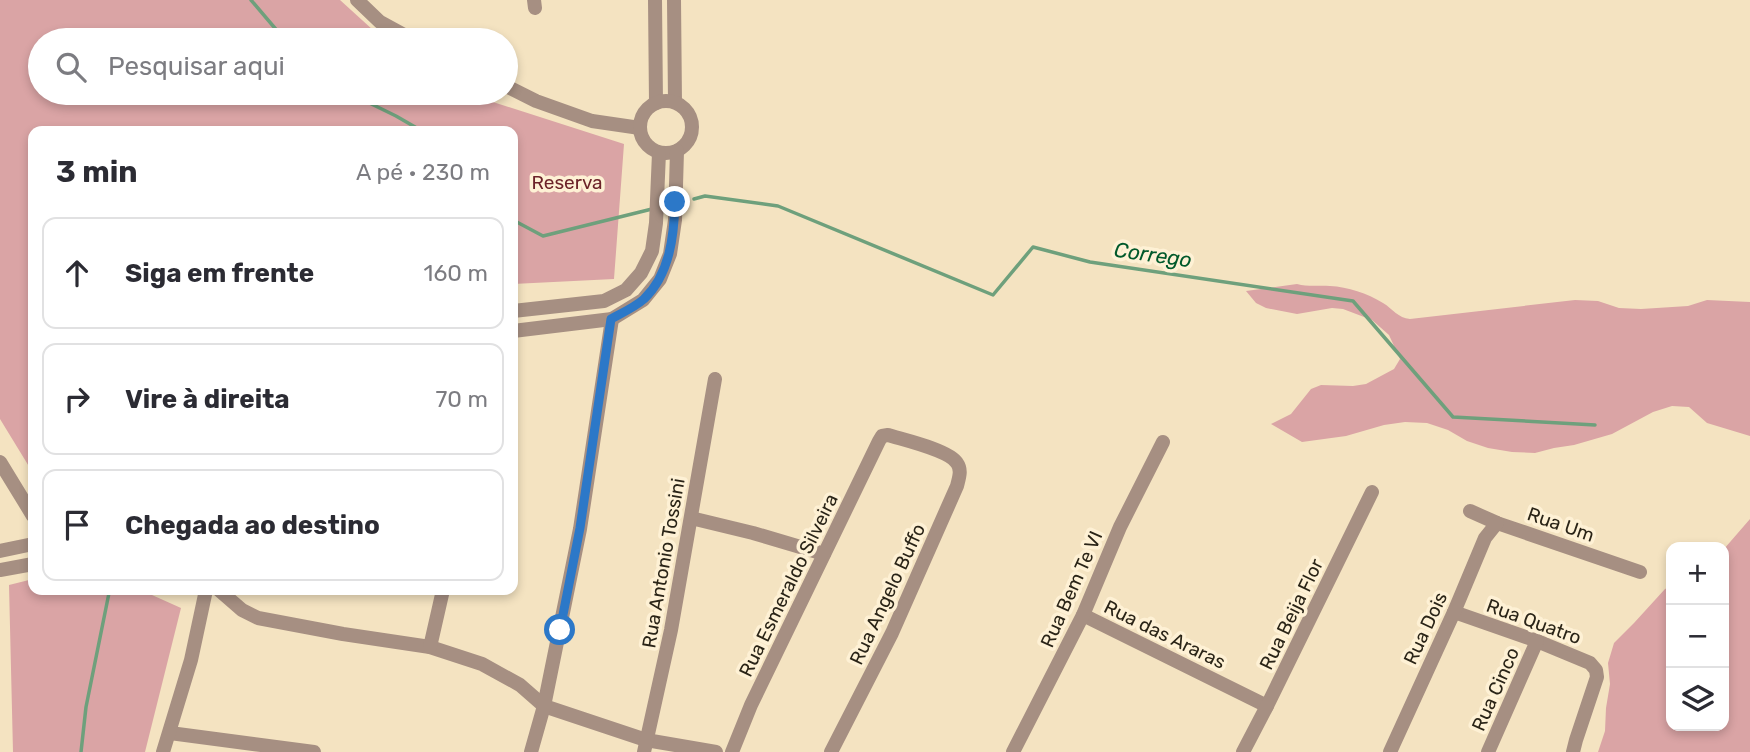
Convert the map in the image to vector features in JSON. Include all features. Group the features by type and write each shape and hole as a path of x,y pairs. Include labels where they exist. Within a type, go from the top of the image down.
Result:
{"street":[{"path":"357,0 380,22 391,28"},
{"path":"655,0 656,103"},
{"path":"674,0 675,102"},
{"path":"518,92 592,121 640,128"},
{"path":"675,102 689,113 693,130 685,146 677,151 659,153 646,144 641,136 644,113 656,103 675,102"},
{"path":"518,330 611,319 643,300 660,279 670,254 675,220 677,151"},
{"path":"518,310 604,301 626,290 641,273 652,251 659,153"},
{"path":"531,752 544,706 580,528 611,319"},
{"name":"Rua Antonio Tossini","path":"645,746 671,630 715,379"},
{"name":"Rua Angelo Buffo","path":"831,752 892,633 957,486 960,472 957,461 946,454 888,435 882,436"},
{"name":"Rua Esmeraldo Silveira","path":"732,752 751,705 882,436"},
{"name":"Rua Bem Te VI","path":"1013,752 1083,615 1120,527 1163,442"},
{"path":"0,463 28,508"},
{"name":"Rua Beija Flor","path":"1243,752 1372,492"},
{"name":"Rua Um","path":"1470,511 1497,523 1640,572"},
{"path":"691,518 824,554"},
{"name":"Rua Dois","path":"1390,752 1485,538 1497,523"},
{"path":"0,551 28,545"},
{"path":"0,570 28,565"},
{"path":"163,752 191,660 205,595"},
{"path":"225,595 242,610 258,618 430,647 482,664 520,685 544,706 645,746 716,752"},
{"path":"430,647 442,595"},
{"name":"Rua Quatro","path":"1454,612 1584,659 1596,670 1597,677 1573,752"},
{"name":"Rua das Araras","path":"1083,615 1268,706"},
{"name":"Rua Cinco","path":"1488,752 1538,641"},
{"path":"170,733 314,752"}],"green space":[{"name":"Reserva","path":"0,0 340,0 371,28 28,28 28,105 502,105 624,144 614,279 518,284 518,126 28,126 28,465 0,419"},
{"path":"1297,284 1357,291 1377,299 1402,317 1410,319 1575,300 1598,301 1619,308 1641,309 1688,306 1707,300 1750,302 1750,436 1707,423 1689,407 1672,406 1653,412 1612,434 1535,453 1488,448 1427,423 1384,425 1346,436 1302,442 1271,424 1291,414 1311,389 1321,385 1366,384 1394,369 1400,359 1389,335 1372,320 1343,309 1332,308 1297,314 1266,308 1256,303 1246,291"},
{"path":"1750,519 1750,752 1598,752 1605,731 1610,684 1608,663 1614,643 1666,588 1666,731 1729,731 1729,543"},
{"path":"28,580 28,595 152,595 181,608 145,752 13,752 9,585"}],"waterway":[{"name":"Corrego","path":"251,0 275,28"},
{"name":"Corrego","path":"374,105 413,126"},
{"name":"Corrego","path":"694,199 705,196 778,206 993,295 1033,247 1090,262 1353,301 1453,417 1595,425"},
{"name":"Corrego","path":"518,223 543,236 652,209"},
{"path":"81,752 86,707 109,595"}],"route":[{"path":"560,630 580,528 611,319 643,300 660,279 670,254 675,202"}]}
